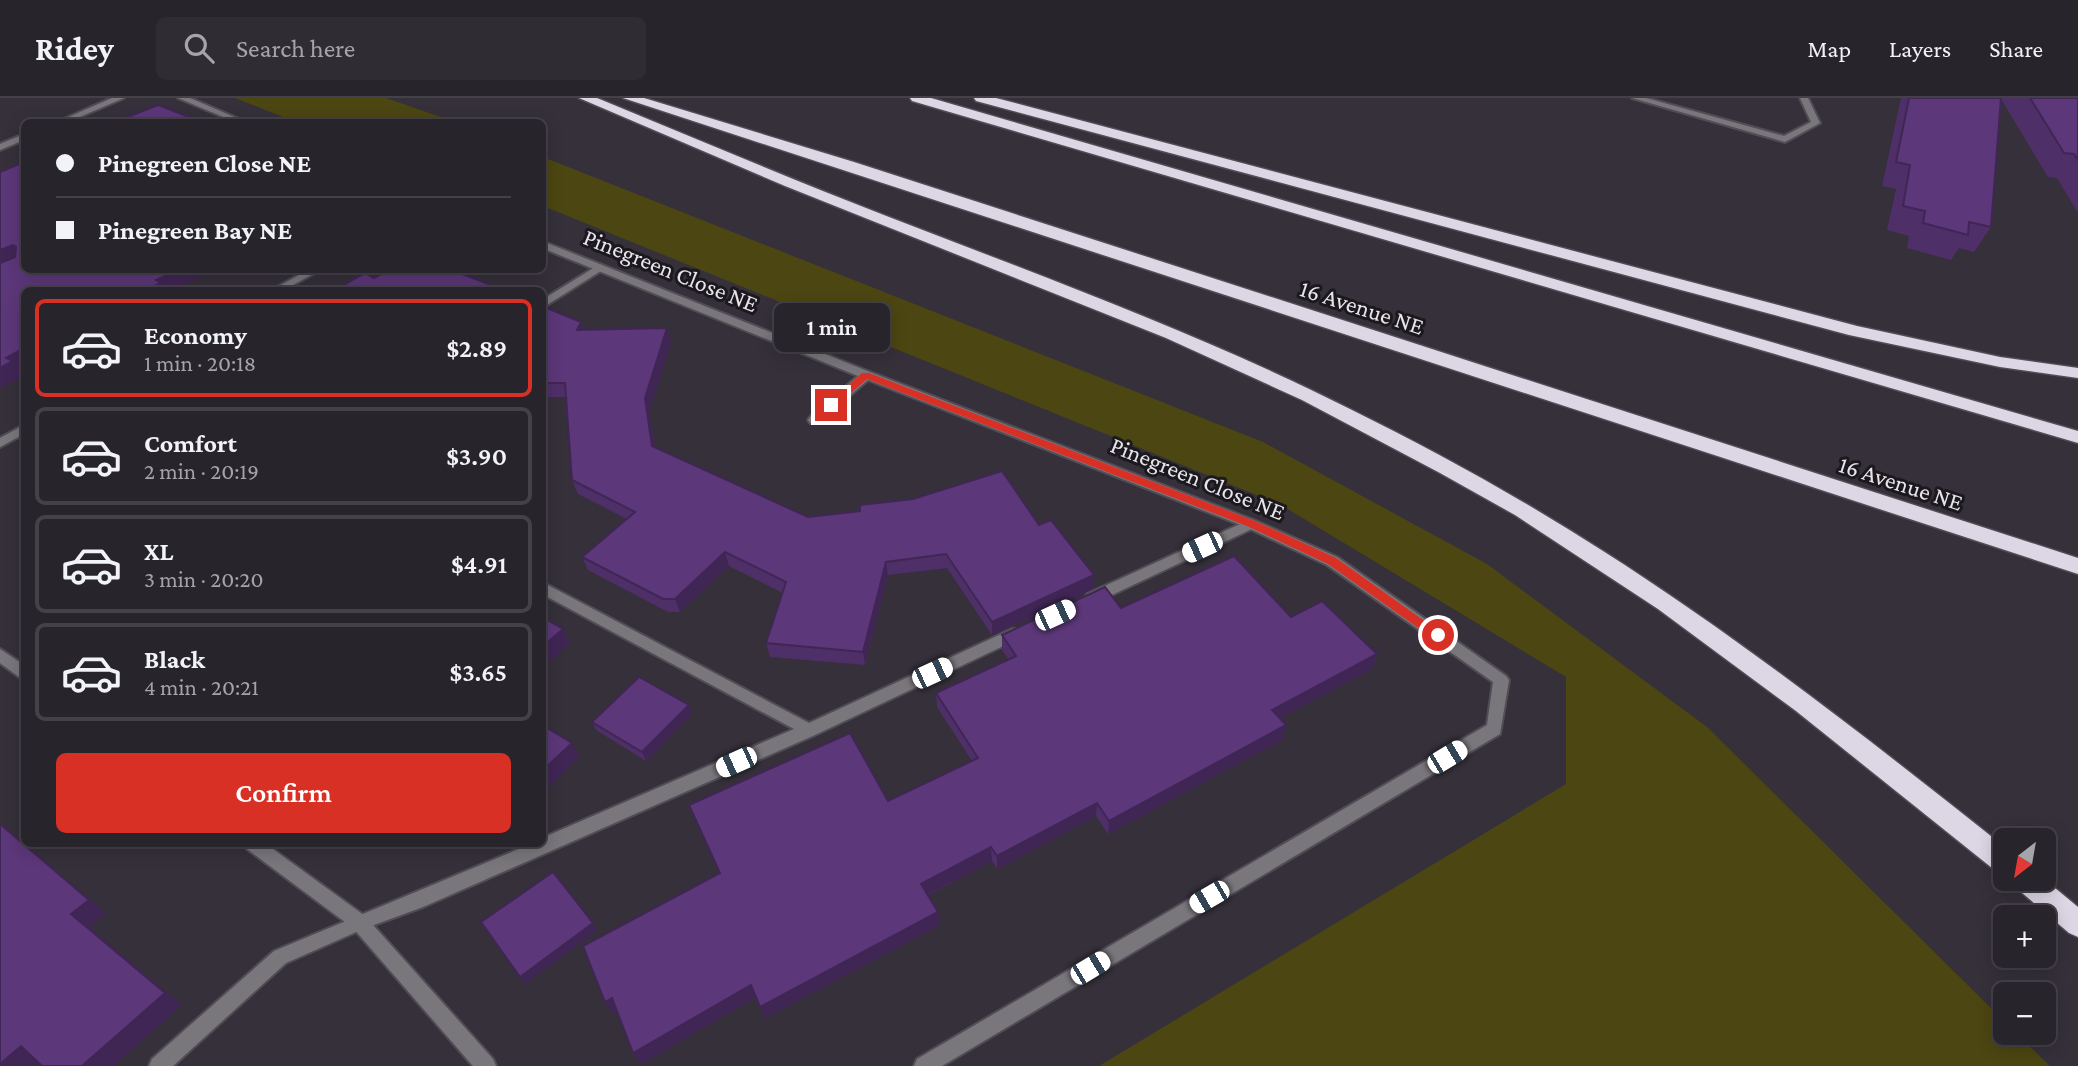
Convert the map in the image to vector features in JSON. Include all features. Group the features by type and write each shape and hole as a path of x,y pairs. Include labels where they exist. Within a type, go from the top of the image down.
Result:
{"highway":[{"path":"586,98 816,194 1017,271 1207,349 1290,387 1451,470 1682,613 1841,732 1993,854"},
{"name":"16 Avenue NE","path":"630,98 862,169 2078,566"},
{"path":"917,98 2078,437"},
{"path":"981,98 1855,331 2000,362 2078,373"},
{"path":"2039,891 2078,924"}],"street":[{"path":"68,119 120,98"},
{"path":"182,98 234,119"},
{"path":"1636,98 1786,139 1816,123 1804,98"},
{"path":"0,148 21,138"},
{"name":"Pinegreen Close NE","path":"546,246 866,375 1251,523 1332,561 1502,680 1494,729 924,1066"},
{"path":"546,302 600,267"},
{"path":"282,287 309,273"},
{"path":"814,420 866,375"},
{"path":"0,443 21,431"},
{"path":"1074,606 1251,523"},
{"path":"546,589 809,730"},
{"path":"546,845 809,730 1036,624"},
{"path":"0,655 21,671"},
{"path":"257,847 359,922 486,1066"},
{"path":"159,1066 280,957 541,847"}],"shaded area":[{"path":"235,98 386,98 446,119 288,119"},
{"path":"546,158 1263,442 1487,564 1707,727 1993,1010 1993,1045 2028,1045 2050,1066 1099,1066 1566,784 1566,677 1281,505 546,207"}],"building":[{"path":"1909,98 2001,98 1991,227 1969,222 1968,235 1923,223 1925,211 1903,206 1910,165 1896,162"},
{"path":"2030,98 2078,98 2078,160 2074,154 2064,153"},
{"path":"158,105 194,119 123,119"},
{"path":"21,163 21,273 171,273 156,280 161,283 152,287 21,287 21,350 6,358 13,361 0,368 0,263 15,257 16,247 13,245 0,250 0,172"},
{"path":"365,273 374,278 383,273 460,273 496,287 340,287"},
{"path":"546,308 581,322 577,330 667,328 645,398 652,446 808,517 860,511 860,505 913,499 1002,471 1039,525 1051,520 1094,575 992,622 946,554 886,562 863,652 766,643 786,582 725,552 675,599 663,599 582,557 635,512 572,480 565,383 546,383"},
{"path":"1234,556 1291,617 1322,601 1377,654 1272,710 1286,725 1109,821 1097,803 997,856 991,847 921,884 938,912 760,1007 751,985 633,1053 612,998 605,1002 583,946 720,873 689,805 850,733 888,801 978,758 936,693 1016,656 1002,635 1105,587 1121,608"},
{"path":"546,619 563,629 546,644"},
{"path":"639,677 689,705 642,752 592,722"},
{"path":"546,727 572,743 546,767"},
{"path":"0,824 21,842 21,847 27,847 89,900 71,914 165,993 82,1066 42,1066 21,1046 0,1064"},
{"path":"553,872 593,923 520,977 481,922"}],"route":[{"path":"831,405 866,375 1251,523 1332,561 1438,635"}]}
